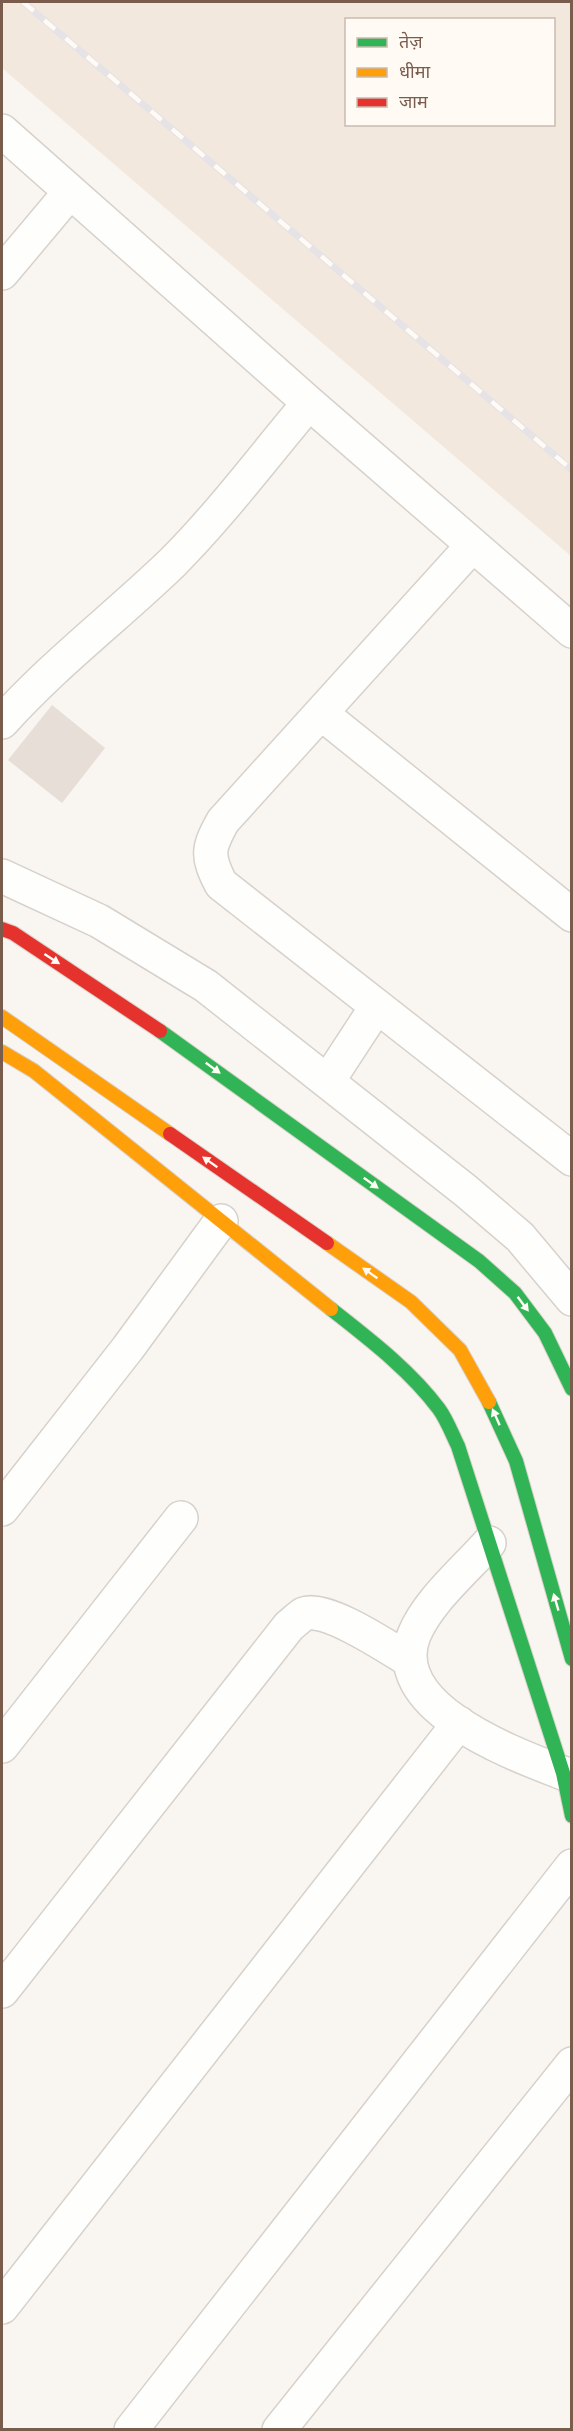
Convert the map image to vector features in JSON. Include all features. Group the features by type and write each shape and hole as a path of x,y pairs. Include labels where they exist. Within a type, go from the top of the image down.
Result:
{"street":[{"path":"2,131 309,403 572,631"},
{"path":"2,273 70,192"},
{"path":"2,722 45,676 174,560 309,403"},
{"path":"473,545 223,821 210,843 211,865 221,884 572,1159"},
{"path":"322,714 572,915"},
{"path":"2,876 99,921 206,986 328,1081 520,1237 572,1299"},
{"path":"2,929 13,933 176,1041 479,1261 515,1293 545,1333 572,1389"},
{"path":"328,1081 377,1006"},
{"path":"2,1017 411,1302 459,1350 488,1399 516,1461 572,1659"},
{"path":"2,1052 34,1071 376,1345 413,1380 440,1410 458,1446 563,1773 572,1816"},
{"path":"6,1496 128,1348 221,1221"},
{"path":"2,1746 181,1518"},
{"path":"489,1543 429,1609 414,1636 409,1660 416,1682 439,1708 459,1723 501,1749 563,1773"},
{"path":"2,1991 289,1626 304,1614 318,1614 336,1619 409,1660"},
{"path":"2,2307 459,1723"},
{"path":"131,2430 572,1866"},
{"path":"279,2430 572,2064"}],"shaded area":[{"path":"2,2 571,2 571,556 2,68"}],"building":[{"path":"52,705 105,748 62,803 8,760"}],"railway":[{"path":"23,2 572,470"}],"traffic: fast":[{"path":"160,1031 479,1261 515,1293 545,1333 572,1389"},
{"path":"331,1309 415,1381 439,1409 449,1427 458,1446 563,1773 572,1816"},
{"path":"489,1402 516,1461 572,1659"}],"traffic: slow":[{"path":"2,1017 170,1134"},
{"path":"2,1052 34,1071 331,1309"},
{"path":"327,1243 411,1302 460,1350 489,1402"}],"traffic: jam":[{"path":"2,929 13,933 160,1031"},
{"path":"170,1134 327,1243"}]}
